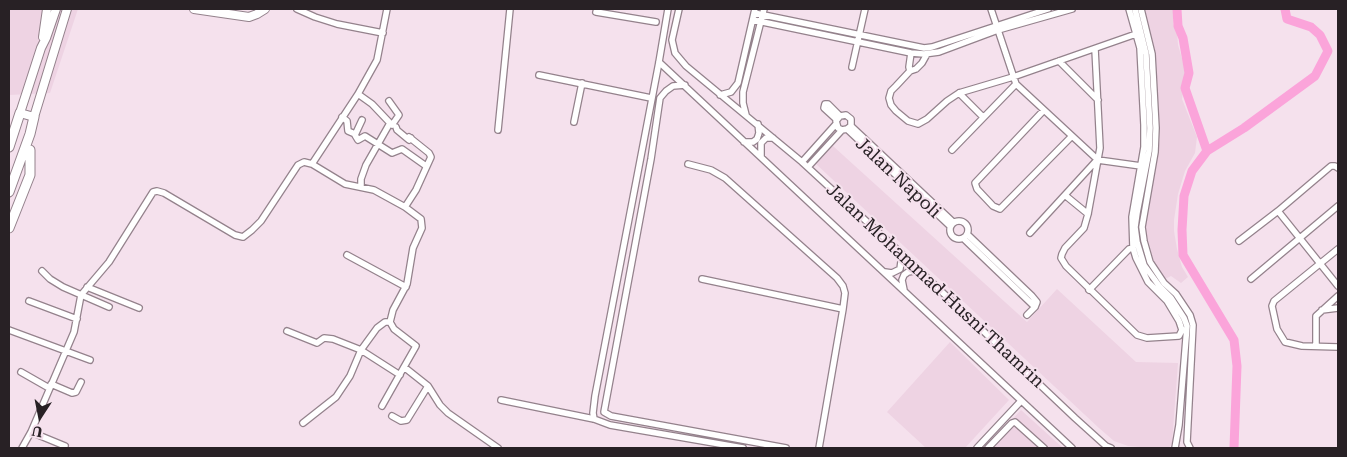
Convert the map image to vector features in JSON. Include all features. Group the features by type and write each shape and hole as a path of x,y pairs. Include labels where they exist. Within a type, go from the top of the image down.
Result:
{"highway":[{"path":"9,147 20,113"},
{"path":"9,192 30,134 34,117"},
{"path":"9,228 30,174 30,150"}],"main road":[{"path":"47,9 40,48 20,113 34,117 68,9"},
{"path":"40,48 46,38 56,9"},
{"path":"194,9 249,17 265,9"},
{"path":"30,134 30,150"}],"street":[{"path":"297,9 315,18 383,33"},
{"path":"312,164 358,94 377,60 387,9"},
{"path":"498,130 510,9"},
{"path":"597,9 596,12 656,22"},
{"path":"594,419 595,396 651,98 660,62 668,9"},
{"name":"Jalan Mohammad Husni Thamrin","path":"679,9 672,40 675,53 686,66 808,167 1075,418 1111,448"},
{"path":"852,67 864,9"},
{"path":"991,9 1016,84 1098,160 1141,166"},
{"path":"752,20 911,53 927,54 944,50 1048,9"},
{"path":"720,95 731,92 738,83 754,11 926,48 1072,9"},
{"path":"1095,49 1100,148 1084,228 1065,248 1061,258 1066,266 1089,290 1137,335 1147,338 1176,336 1181,334 1182,330 1179,321 1167,301 1148,282 1136,258 1134,248 1132,216 1144,148 1144,125 1140,48 1129,9"},
{"path":"1135,9 1146,54 1150,128 1149,151 1136,213 1135,227 1144,265 1160,287 1171,298 1187,326 1179,425 1179,439 1184,443 1187,442"},
{"path":"1141,9 1150,39 1152,54 1156,128 1155,152 1142,227 1150,262 1164,283 1176,294 1190,315 1193,325 1187,442 1190,448"},
{"path":"746,115 743,92 765,13"},
{"path":"927,54 922,63 916,69 910,71 891,91 889,98 891,105 896,111 908,121 918,124 922,123 959,93 1013,77 1136,34"},
{"path":"910,71 911,53"},
{"path":"1059,61 1098,100"},
{"name":"Jalan Mohammad Husni Thamrin","path":"660,62 1072,448"},
{"path":"539,75 651,98"},
{"path":"574,122 582,83"},
{"path":"952,150 1016,84"},
{"path":"685,85 673,86 666,90 660,98 651,159 604,404 604,413 611,416 786,448"},
{"path":"959,93 983,117"},
{"path":"358,94 372,104 409,140 410,138 430,153 431,158 405,207"},
{"path":"361,186 361,179 366,165 377,144 394,126 399,114 389,102"},
{"path":"1044,110 976,180 977,190 993,206 1000,209 1072,136"},
{"name":"Jalan Napoli","path":"808,167 846,128 851,121 845,115 837,120 846,128 952,224"},
{"path":"342,117 347,121 348,131 355,134 355,137 359,140 365,136 393,153 402,149 426,166"},
{"path":"355,134 362,120"},
{"path":"802,162 837,120"},
{"path":"744,142 753,142 757,139 759,133 758,124"},
{"path":"761,156 761,143 766,138 774,138"},
{"path":"1088,150 1100,148"},
{"path":"1030,233 1098,160"},
{"path":"22,448 67,351 74,332 81,295 109,262 144,204 154,192 164,193 235,235 243,237 261,221 298,165 304,162 312,164 345,184 374,190 420,217 422,222 422,228 413,248 406,287 393,310 390,322 394,329 416,346 382,406"},
{"path":"688,164 711,170 725,178 842,284 845,291 843,309 819,448"},
{"path":"1239,241 1331,166 1338,168"},
{"path":"1066,196 1088,214"},
{"path":"1251,279 1338,206"},
{"path":"1278,211 1338,286"},
{"name":"Jalan Napoli","path":"960,220 965,223 968,228 965,236 958,239 953,237 950,233 952,224 960,220"},
{"name":"Jalan Napoli","path":"965,236 1037,302 1027,315"},
{"path":"1089,290 1129,249 1134,248"},
{"path":"1338,249 1274,301 1272,306 1277,329 1285,342 1338,348"},
{"path":"885,272 892,273 900,268 902,254"},
{"path":"347,255 406,287"},
{"path":"621,258 632,260"},
{"path":"42,271 50,279 109,307"},
{"path":"905,292 902,280 904,275 914,271 922,273"},
{"path":"702,279 843,309"},
{"path":"87,287 139,308"},
{"path":"1316,346 1316,316 1338,296"},
{"path":"29,301 77,319"},
{"path":"1322,310 1338,308"},
{"path":"303,423 336,397 350,376 360,350 377,328 384,322 390,322"},
{"path":"9,330 90,360"},
{"path":"287,331 316,342 328,338 360,350 400,375"},
{"path":"404,368 428,386 444,410 498,448"},
{"path":"21,372 72,394 76,392 81,382"},
{"path":"392,416 401,421 407,420 428,386"},
{"path":"502,400 594,419 610,425 743,448"},
{"path":"976,448 1021,401"},
{"path":"988,448 1015,422 1040,447"},
{"path":"1174,448 1179,425"},
{"path":"31,432 65,446"}],"shaded area":[{"path":"9,9 78,9 50,93 9,95"},
{"path":"1145,9 1174,9 1173,24 1177,31 1178,45 1186,72 1182,99 1197,137 1195,153 1185,171 1178,194 1174,220 1177,249 1182,267 1188,277 1181,283 1171,276 1165,279 1159,272 1153,259 1146,232 1146,218 1160,139 1156,56"},
{"path":"833,146 1027,322 1057,289 1136,362 1178,363 1172,443 1169,448 1128,446 1114,441 1099,428 816,164"},
{"path":"950,342 1009,400 965,448 926,448 887,412"},
{"path":"1021,410 1063,448 985,448"}],"waterway":[{"path":"1177,9 1178,26 1183,38 1189,73 1185,88 1207,151"},
{"path":"1234,448 1237,366 1234,340 1183,255 1184,196 1192,171 1207,151 1244,128 1315,76 1328,51 1320,35 1311,27 1287,19 1285,9"}]}
